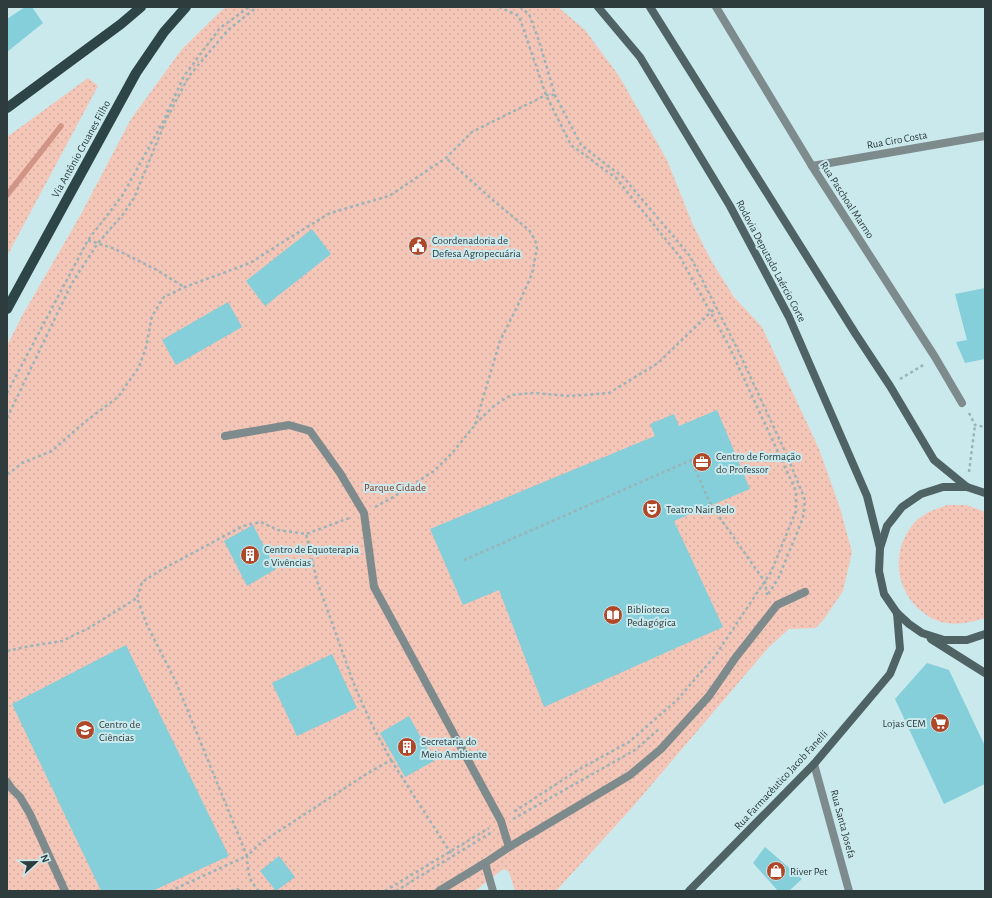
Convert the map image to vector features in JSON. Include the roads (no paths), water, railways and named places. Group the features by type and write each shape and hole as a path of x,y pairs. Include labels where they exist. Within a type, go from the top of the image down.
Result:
{"main road":[{"path":"7,108 121,24 141,7"},
{"name":"Via Antônio Cruanes Filho","path":"7,309 136,73 164,32 186,7"},
{"name":"Rodovia Deputado Laércio Corte","path":"598,7 640,57 730,206 789,318 867,496 880,548"},
{"path":"650,7 855,333 890,386 934,460 966,487"},
{"path":"654,7 666,33"},
{"path":"985,493 966,487 943,487 921,494 902,507 887,526 880,548 879,571 884,594 897,614 908,624 985,673"},
{"name":"Rua Farmacêutico Jacob Fanelli","path":"689,891 814,764 890,674 900,649 897,614"},
{"path":"922,633 944,640 967,640 985,634"}],"street":[{"name":"Rua Paschoal Marmo","path":"716,7 812,166 935,357 962,402"},
{"name":"Rua Ciro Costa","path":"812,166 985,136"},
{"path":"225,436 289,425 310,431 340,473 364,512 374,587 502,823 509,847"},
{"path":"439,891 509,847 630,775 661,749 709,696 736,657 777,604 805,592"},
{"name":"Rua Santa Josefa","path":"814,764 849,891"},
{"path":"7,782 20,797 30,814 65,891"},
{"path":"485,863 493,891"}],"waterway":[{"path":"7,195 61,126"}],"place":[{"name":"Coordenadoria de Defesa Agropecuária","path":"418,246"},
{"name":"Centro de Formação do Professor","path":"702,462"},
{"name":"Teatro Nair Belo","path":"652,509"},
{"name":"Centro de Equoterapia e Vivências","path":"250,555"},
{"name":"Biblioteca Pedagógica","path":"613,615"},
{"name":"Lojas CEM","path":"940,723"},
{"name":"Centro de Ciências","path":"85,730"},
{"name":"Secretaria do Meio Ambiente","path":"407,747"},
{"name":"River Pet","path":"776,871"}],"park label":[{"name":"Parque Cidade","path":"395,487"}]}
